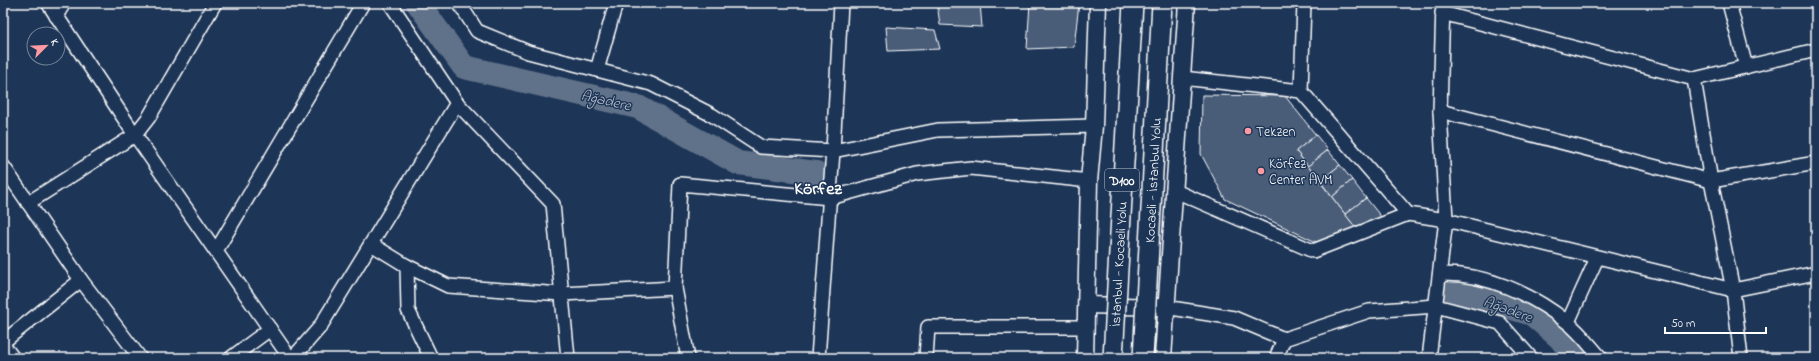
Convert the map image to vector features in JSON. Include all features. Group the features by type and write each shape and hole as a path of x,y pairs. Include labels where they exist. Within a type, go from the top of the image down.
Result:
{"highway":[{"name":"İstanbul - Kocaeli Yolu","path":"1113,358 1133,3"},
{"name":"Kocaeli - İstanbul Yolu","path":"1143,358 1162,3"}],"main road":[{"path":"1085,358 1087,327 1089,180 1094,126 1098,3"},
{"path":"1163,358 1165,307 1187,3"},
{"path":"1087,305 1165,307"}],"street":[{"path":"48,3 135,135 290,358"},
{"path":"56,16 64,3"},
{"path":"28,203 135,135 149,117 215,3"},
{"path":"216,251 363,3"},
{"path":"390,3 457,103 553,204 568,358"},
{"path":"459,3 477,31 528,52 651,84 712,115 761,147 833,151 938,130 1094,126"},
{"path":"597,70 616,3"},
{"path":"818,358 830,198 841,3"},
{"path":"1301,91 1304,3"},
{"path":"1729,3 1746,67"},
{"path":"1429,358 1446,220 1440,111 1443,8 1694,79 1816,50"},
{"path":"1182,78 1301,91 1408,214"},
{"path":"1694,79 1711,181 1733,290 1741,358"},
{"path":"293,358 320,327 457,103"},
{"path":"1440,111 1711,181 1816,163"},
{"path":"3,166 81,280 140,358"},
{"path":"688,358 675,288 680,184 830,198 917,174 971,168 1089,180"},
{"path":"1173,190 1313,251 1408,214 1446,220 1733,290 1816,273"},
{"path":"372,244 407,266 448,286 562,294 675,288"},
{"path":"1568,322 1597,258"},
{"path":"407,266 408,310 431,358"},
{"path":"1440,274 1460,274 1519,291 1568,322 1601,358"},
{"path":"13,358 3,344 81,280"},
{"path":"1165,307 1234,318 1284,339 1369,311 1436,306 1500,323 1531,358"},
{"path":"926,358 928,327 1087,327"},
{"path":"231,358 270,329"},
{"path":"1276,358 1284,339"}],"building":[{"path":"937,3 980,3 982,27 940,25"},
{"path":"1030,3 1079,3 1074,47 1027,49"},
{"path":"886,27 935,30 940,49 888,51"},
{"name":"Körfez Center AVM","path":"1202,95 1285,96 1316,135 1296,151 1356,228 1316,242 1225,199 1201,154"},
{"path":"1316,135 1328,150 1308,166 1296,151"},
{"path":"1328,150 1340,165 1320,181 1308,166"},
{"path":"1340,165 1352,180 1332,197 1320,181"},
{"path":"1352,180 1366,198 1345,214 1332,197"},
{"path":"1366,198 1382,218 1356,228 1345,214"}],"waterway":[{"name":"Ağadere","path":"418,3 464,67 638,107 738,163 816,173"},
{"name":"Ağadere","path":"1450,289 1532,314 1560,338 1576,358"}],"place":[{"name":"Tekzen","path":"1248,131"},
{"name":"Körfez Center AVM","path":"1261,171"}],"district":[{"name":"Körfez","path":"818,188"}]}
